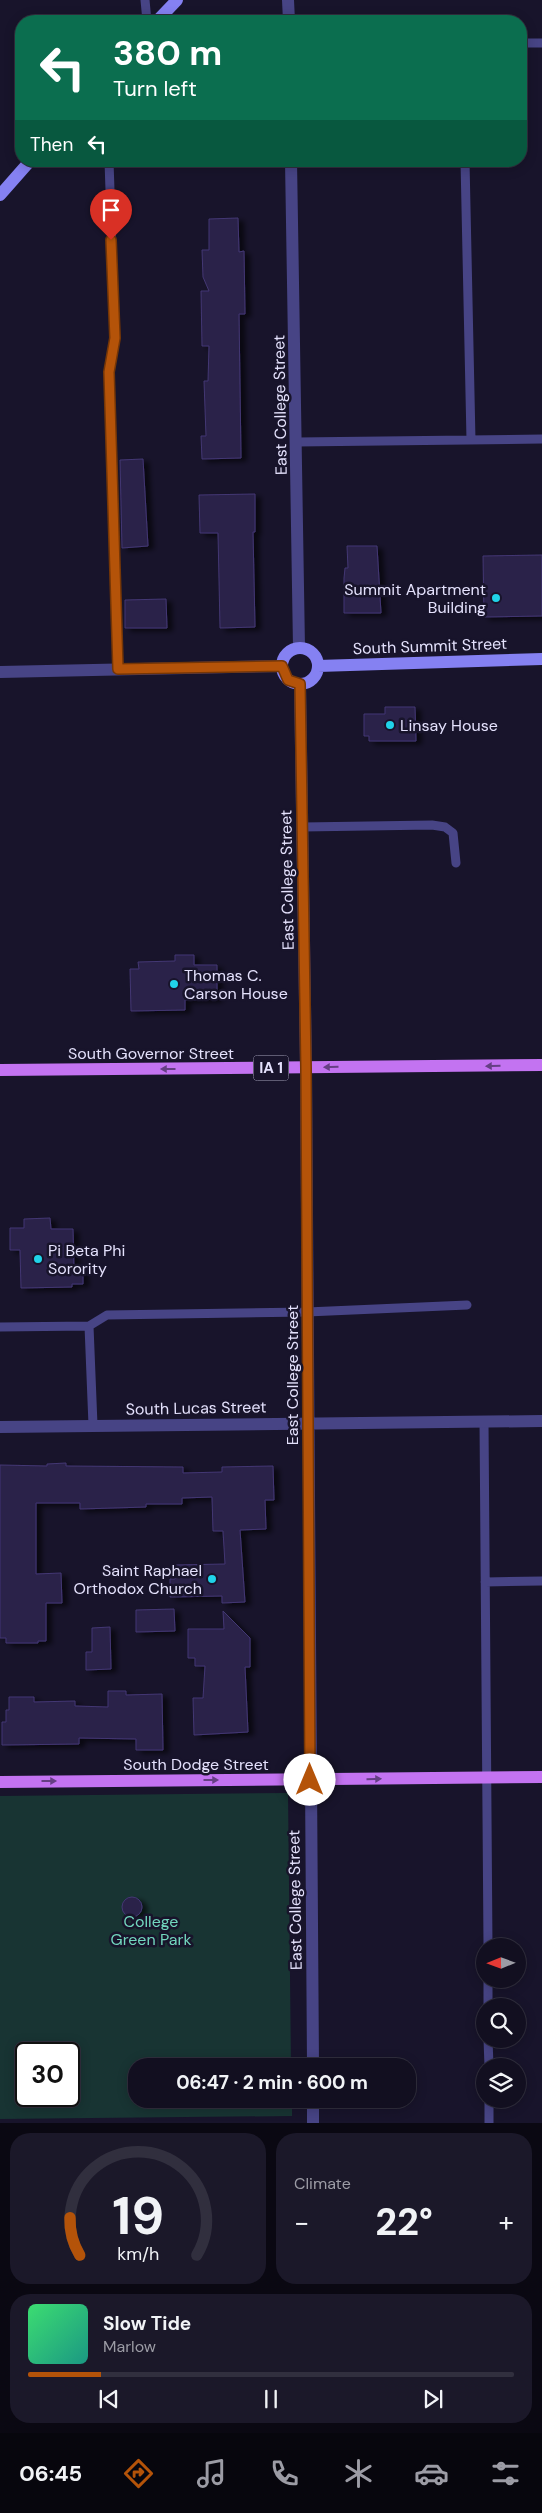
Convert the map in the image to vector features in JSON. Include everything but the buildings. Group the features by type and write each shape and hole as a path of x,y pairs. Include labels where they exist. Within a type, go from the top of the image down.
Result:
{"main road":[{"name":"South Governor Street","path":"0,1070 542,1065"},
{"name":"South Dodge Street","path":"0,1782 542,1777"}],"street":[{"path":"162,15 176,0"},
{"path":"288,0 289,15"},
{"path":"0,195 25,167"},
{"name":"East College Street","path":"291,167 300,648"},
{"path":"300,648 309,650 314,654 318,666 314,677 310,681 300,684 288,680 282,666 286,654 291,649 300,648"},
{"name":"South Summit Street","path":"318,666 542,659"},
{"path":"0,672 282,666"},
{"name":"East College Street","path":"300,684 306,1068 313,2058"},
{"name":"South Lucas Street","path":"0,1426 542,1420"},
{"path":"313,2108 313,2123"}],"lane":[{"path":"145,0 146,15"},
{"path":"527,43 542,43"},
{"path":"109,167 115,338 109,372 118,669"},
{"path":"465,167 471,440"},
{"path":"297,442 542,439"},
{"path":"303,827 432,825 445,827 453,833 456,863"},
{"path":"0,1327 89,1326 107,1315 308,1312 468,1306"},
{"path":"89,1326 94,1426"},
{"path":"484,1421 488,1938"},
{"path":"485,1582 542,1581"},
{"path":"489,2108 489,2123"}],"green space":[{"name":"College Green Park","path":"288,1793 291,2058 128,2058 128,2108 292,2108 292,2116 0,2119 0,1796"}],"place":[{"name":"Summit Apartment Building","path":"496,598"},
{"name":"Linsay House","path":"390,725"},
{"name":"Thomas C. Carson House","path":"174,984"},
{"name":"Pi Beta Phi Sorority","path":"38,1259"},
{"name":"Saint Raphael Orthodox Church","path":"212,1579"}],"route":[{"path":"111,240 115,338 109,372 118,669 282,666 284,675 288,680 300,684 306,1068 310,1780"}]}
